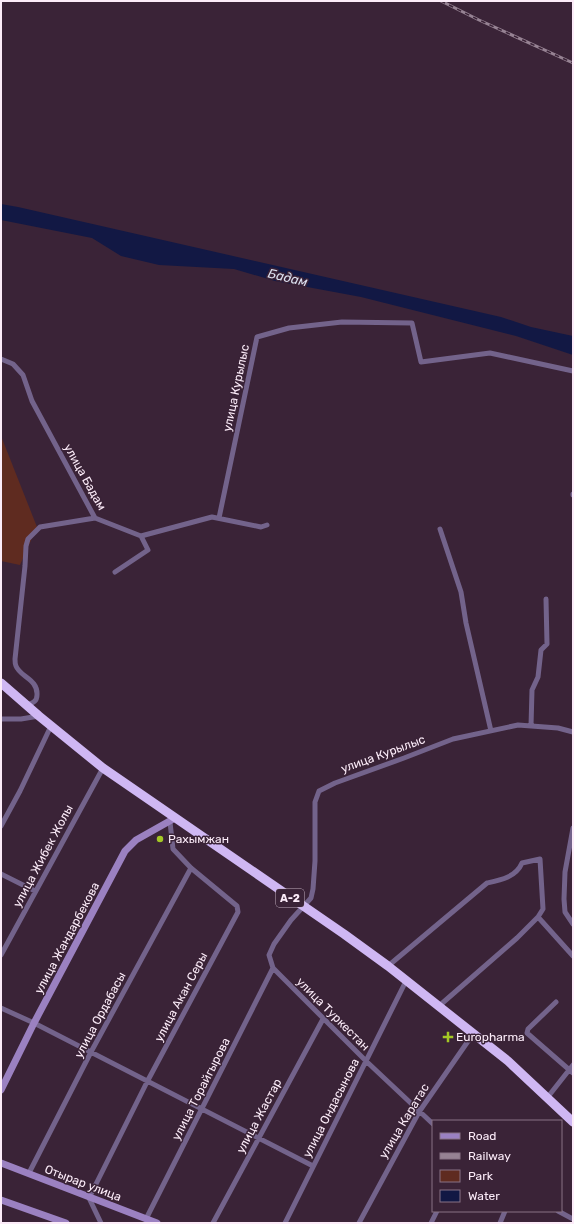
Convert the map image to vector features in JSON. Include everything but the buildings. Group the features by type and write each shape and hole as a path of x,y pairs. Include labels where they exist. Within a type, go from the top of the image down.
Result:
{"highway":[{"name":"A-2","path":"1,683 103,768 173,820 344,934 388,966 508,1061 573,1122"}],"street":[{"name":"улица Курылыс","path":"219,518 257,337 289,328 342,322 412,323 422,362 490,353 573,371"},
{"name":"улица Бадам","path":"1,359 13,364 22,375 32,401 95,518 140,536"},
{"path":"115,572 148,550 140,536 212,516 261,527 267,525"},
{"path":"27,705 33,703 37,698 38,693 36,685 16,666 15,660 26,546 28,539 40,527 95,518"},
{"path":"440,529 461,592 466,623 491,731"},
{"path":"531,726 532,690 538,677 541,650 546,644 546,599"},
{"path":"1,719 21,719 39,716"},
{"name":"улица Курылыс","path":"304,907 311,898 313,889 315,861 315,802 319,792 335,783 453,739 518,725 558,728 573,732"},
{"path":"1,826 20,791 51,726"},
{"name":"улица Жибек Жолы","path":"1,955 103,768"},
{"name":"улица Акан Серы","path":"88,1198 147,1082 238,912 237,906 191,868 173,849 173,820"},
{"name":"улица Жандарбекова","path":"1,1090 125,851 136,840 173,820"},
{"path":"573,828 565,872 564,899 565,912 573,924"},
{"path":"388,966 487,883 504,880 520,869 522,863 540,860 543,909 538,917 517,938 439,1006"},
{"name":"улица Ордабасы","path":"28,1173 91,1052 191,868"},
{"path":"1,874 35,891"},
{"path":"273,968 269,955 274,944 291,920 304,907"},
{"path":"538,917 573,956"},
{"name":"улица Туркестан","path":"273,968 366,1061 432,1123"},
{"name":"улица Торайгырова","path":"146,1219 273,968"},
{"name":"улица Ондасынова","path":"285,1223 406,980"},
{"path":"547,1098 572,1069 527,1033 528,1029 556,1002"},
{"path":"1,1008 91,1052 313,1166"},
{"name":"улица Жастар","path":"213,1223 323,1019"},
{"name":"улица Каратас","path":"358,1223 419,1112 473,1034"},
{"name":"Отырар улица","path":"1,1163 88,1198 157,1223"},
{"path":"88,1198 101,1223"},
{"path":"1,1200 66,1223"},
{"path":"431,1223 436,1212"},
{"path":"500,1223 505,1212"},
{"path":"560,1212 573,1219"},
{"path":"44,1215 46,1223"}],"green space":[{"path":"1,436 37,527 20,565 1,561"}],"water":[{"name":"Бадам","path":"1,204 501,317 531,327 573,336 573,355 516,336 361,297 275,281 234,269 159,265 121,256 92,238 1,220"}],"railway":[{"path":"441,1 573,63"}],"place":[{"name":"Рахымжан","path":"160,839"},
{"name":"Europharma","path":"448,1037"}]}
